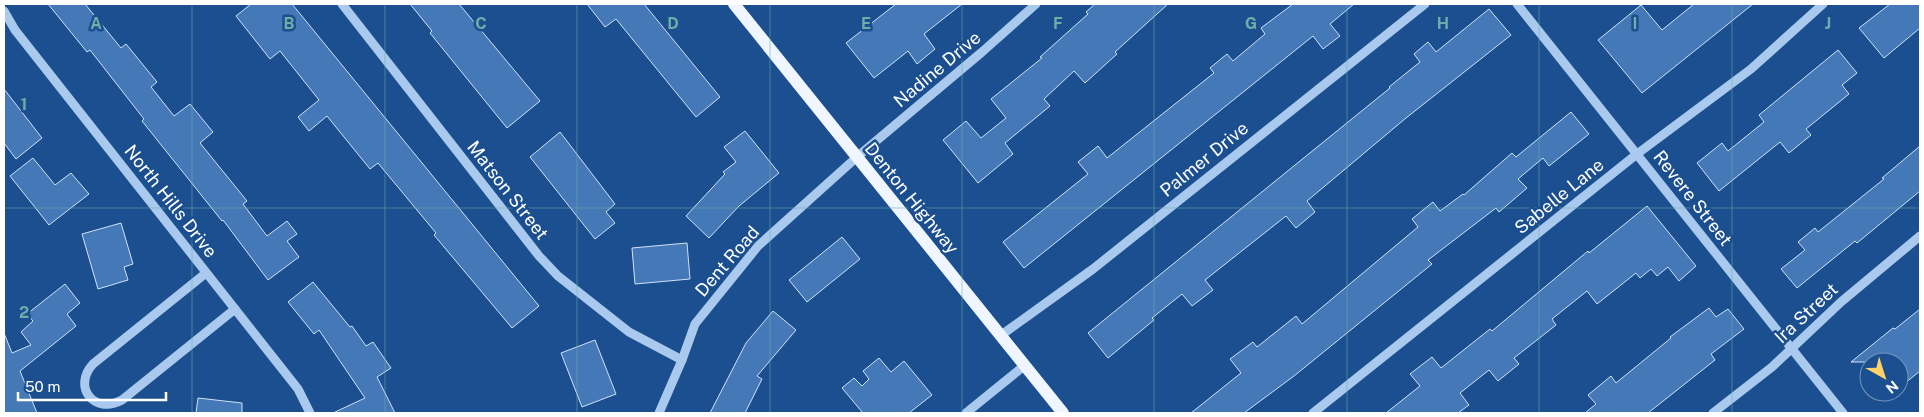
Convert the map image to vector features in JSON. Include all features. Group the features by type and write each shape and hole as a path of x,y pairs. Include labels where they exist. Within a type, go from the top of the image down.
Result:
{"main road":[{"name":"Denton Highway","path":"734,4 1063,413"}],"street":[{"name":"Matson Street","path":"342,4 539,256 552,269 629,332 682,360"},
{"name":"Nadine Drive","path":"857,157 1036,4"},
{"name":"Palmer Drive","path":"1000,336 1092,269 1425,4"},
{"name":"Revere Street","path":"1517,4 1843,413"},
{"name":"Sabelle Lane","path":"1313,413 1637,154 1751,69 1824,4"},
{"name":"North Hills Drive","path":"4,11 15,30 298,389 310,413"},
{"name":"Dent Road","path":"659,413 695,324 758,246 857,157"},
{"name":"Ira Street","path":"1713,413 1772,367 1840,302 1920,236"},
{"path":"206,273 93,364 85,376 84,384 90,397 102,404 108,405 122,400 235,309"},
{"path":"970,412 1024,366"}],"building":[{"path":"48,4 85,4 121,48 126,44 157,82 151,87 174,116 190,104 213,132 200,143 247,201 243,204 267,236 287,221 297,234 287,241 299,257 268,280 223,220 142,121 144,119 90,50 87,52"},
{"path":"251,4 292,4 539,306 512,328 434,235 436,233 378,163 370,169 327,116 309,131 298,117 319,100 280,51 270,59 236,16"},
{"path":"410,4 459,4 540,101 507,128 430,33 432,31"},
{"path":"587,4 644,4 720,97 696,117 616,19 605,27"},
{"path":"896,4 962,4 924,34 935,49 917,64 908,51 874,78 846,43"},
{"path":"1095,4 1168,4 1115,52 1117,54 1085,83 1074,71 1044,99 1050,106 1005,143 1013,154 978,183 943,140 966,121 981,138 1006,118 991,99 1042,58 1040,57 1088,14 1086,12"},
{"path":"1293,4 1354,4 1330,24 1340,36 1323,49 1313,36 1024,268 1003,242 1088,174 1078,162 1098,146 1107,158 1214,73 1210,68 1227,54 1233,61 1265,34 1261,28"},
{"path":"1694,4 1753,4 1642,93 1598,40 1641,5 1662,30"},
{"path":"1890,4 1920,4 1920,28 1884,58 1859,28"},
{"path":"1489,9 1511,35 1406,118 1307,201 1315,212 1296,228 1286,216 1205,280 1213,290 1192,306 1182,294 1108,358 1088,333 1390,88 1420,62 1414,54 1428,42 1436,52"},
{"path":"1838,50 1857,73 1842,85 1849,94 1806,129 1811,135 1789,153 1780,142 1719,191 1697,163 1722,143 1728,151 1764,122 1759,115"},
{"path":"4,89 42,138 16,159 4,143"},
{"path":"1571,112 1589,134 1549,166 1543,158 1518,179 1527,188 1499,212 1496,208 1428,260 1432,264 1294,376 1244,413 1191,413 1241,373 1230,359 1253,342 1257,347 1296,316 1302,324 1418,227 1412,219 1433,202 1440,211 1464,195 1512,153 1516,157"},
{"path":"745,131 779,173 739,206 709,238 686,216 725,174 723,172 736,162 724,147"},
{"path":"560,132 615,204 606,212 615,223 595,239 530,157"},
{"path":"1920,146 1920,191 1857,243 1855,241 1797,288 1781,269 1805,250 1798,242 1815,228 1818,232 1884,179 1882,178"},
{"path":"33,158 55,185 71,173 89,194 49,225 10,176"},
{"path":"1647,206 1696,266 1679,281 1668,267 1657,276 1651,269 1640,278 1636,273 1597,304 1587,291 1552,319 1556,325 1514,358 1519,364 1498,381 1489,370 1460,393 1469,405 1458,413 1386,413 1420,386 1410,374 1432,357 1441,368 1490,329 1492,331 1588,251 1589,253"},
{"path":"121,223 133,264 124,267 128,280 98,289 82,234"},
{"path":"842,237 860,259 807,302 789,280"},
{"path":"687,243 690,279 635,284 632,248"},
{"path":"313,282 350,327 352,326 366,346 373,342 391,368 377,377 395,413 333,413 365,398 319,330 314,334 288,302"},
{"path":"65,284 80,303 67,314 76,326 20,371 37,413 4,413 4,333 12,353 31,345 21,332 33,321 27,314"},
{"path":"1709,308 1716,317 1728,309 1744,329 1711,354 1715,360 1648,413 1585,413 1596,404 1588,395 1611,376 1616,383 1670,337"},
{"path":"1920,309 1920,371 1909,380 1909,352 1863,352 1893,328 1895,329"},
{"path":"773,311 796,330 757,376 762,379 745,413 710,413 746,343"},
{"path":"595,340 616,394 582,407 561,353"},
{"path":"1859,356 1859,362 1851,362"},
{"path":"879,358 891,372 904,361 932,395 909,413 863,413 842,388 854,378 862,386 869,379 863,371"},
{"path":"198,398 242,403 242,413 196,413"}]}
